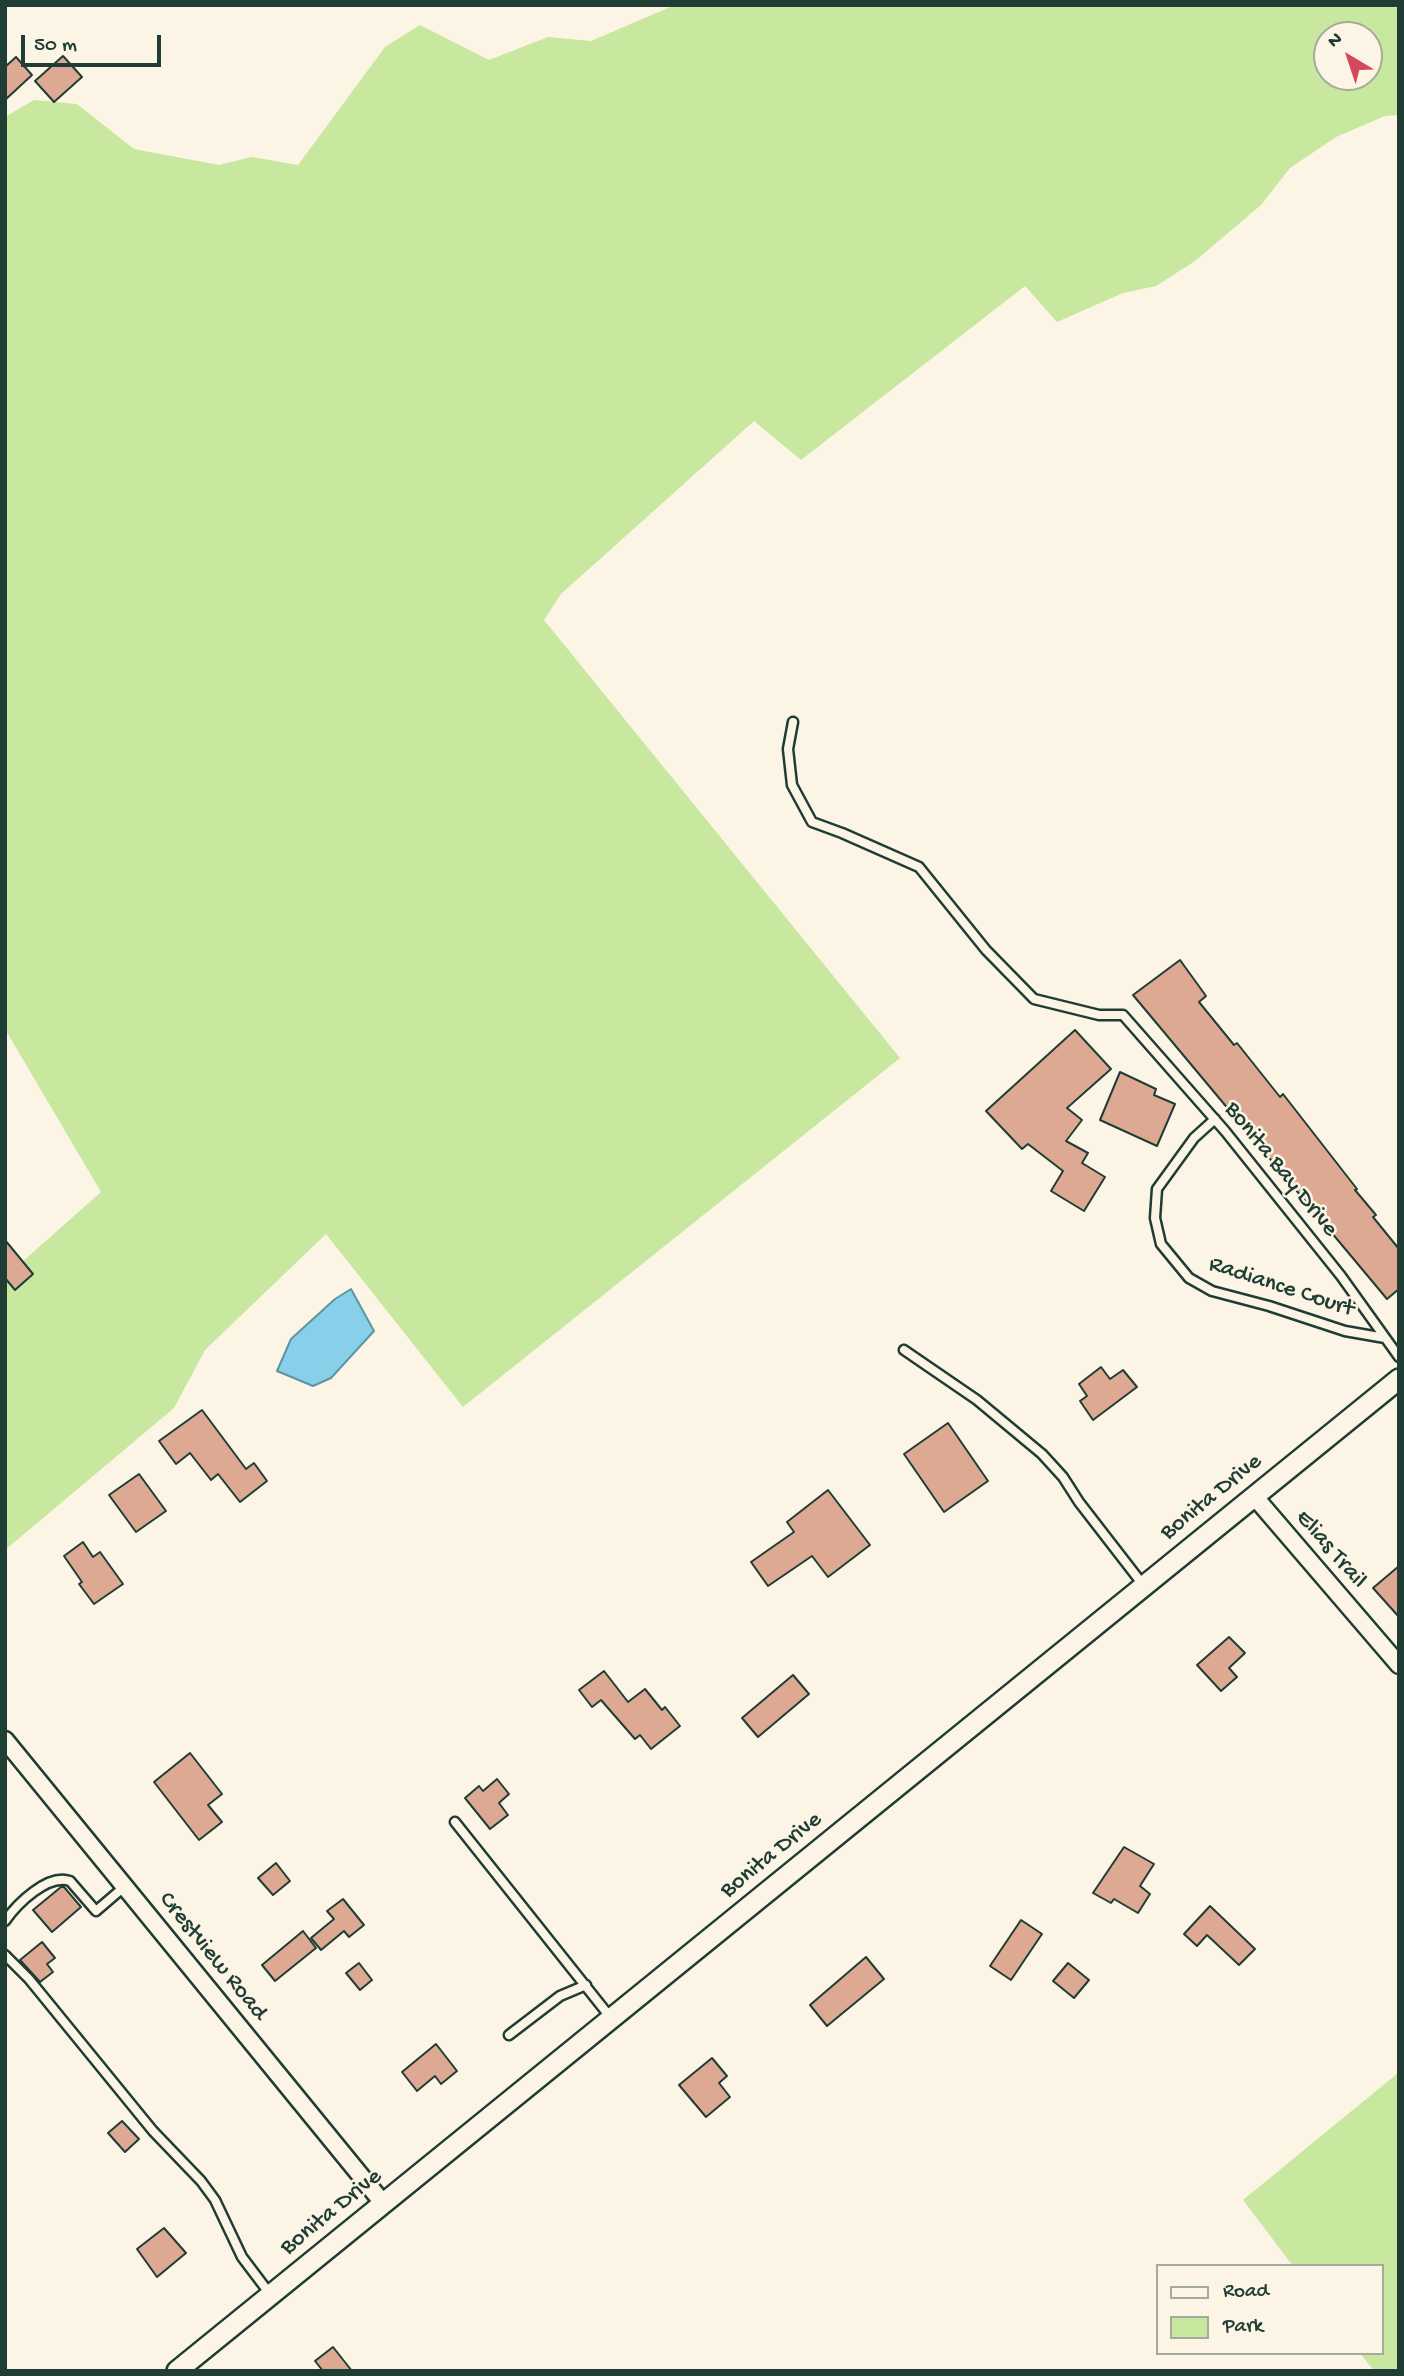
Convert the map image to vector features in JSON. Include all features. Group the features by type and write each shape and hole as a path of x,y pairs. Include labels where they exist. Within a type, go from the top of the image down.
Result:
{"street":[{"name":"Bonita Drive","path":"177,2371 1399,1379"},
{"name":"Elias Trail","path":"1254,1496 1399,1665"},
{"name":"Crestview Road","path":"5,1740 383,2203"}],"lane":[{"name":"Bonita Bay Drive","path":"793,722 788,749 792,785 812,822 919,867 986,950 1034,999 1099,1015 1123,1015 1214,1119 1340,1276 1399,1357"},
{"name":"Radiance Court","path":"1214,1119 1194,1138 1157,1189 1155,1218 1161,1244 1189,1278 1212,1291 1345,1331 1385,1338"},
{"path":"904,1350 978,1400 1042,1454 1063,1477 1144,1586"},
{"path":"455,1822 611,2018"},
{"path":"5,1921 19,1903 35,1891 58,1880 70,1881 96,1911 125,1887"},
{"path":"5,1955 29,1979 153,2131 201,2181 215,2200 242,2257 270,2294"},
{"path":"509,2035 560,1996 586,1985"}],"green space":[{"path":"675,5 1399,5 1399,115 1385,116 1336,137 1290,168 1261,205 1195,261 1156,286 1123,293 1057,322 1025,286 801,460 754,421 561,594 544,620 900,1058 463,1407 326,1234 205,1350 174,1408 5,1550 5,1277 101,1192 5,1029 5,117 34,100 77,104 134,149 219,165 252,157 298,165 385,47 420,25 489,60 548,37 591,41"},
{"path":"1398,2073 1399,2371 1374,2371 1362,2355 1383,2355 1383,2264 1291,2264 1243,2200"}],"water":[{"path":"351,1289 374,1331 331,1378 313,1386 277,1371 291,1339 335,1299"}],"building":[{"path":"63,56 82,77 54,102 35,81"},
{"path":"16,57 32,75 5,100 5,67"},
{"path":"1180,960 1206,996 1199,1002 1234,1045 1237,1043 1280,1097 1283,1094 1357,1189 1355,1190 1376,1215 1373,1217 1399,1249 1399,1289 1387,1299 1133,995"},
{"path":"1075,1030 1111,1069 1067,1108 1082,1120 1066,1141 1088,1153 1082,1163 1105,1177 1084,1211 1051,1191 1063,1171 1028,1144 1022,1149 986,1111"},
{"path":"1120,1072 1156,1089 1154,1095 1175,1104 1157,1146 1100,1120"},
{"path":"5,1240 33,1274 15,1290 5,1278"},
{"path":"1101,1367 1110,1379 1123,1370 1137,1387 1093,1420 1080,1401 1087,1396 1079,1384"},
{"path":"202,1410 246,1469 254,1463 267,1481 240,1502 218,1474 211,1480 190,1453 176,1464 159,1441"},
{"path":"948,1423 988,1481 944,1512 904,1454"},
{"path":"139,1474 166,1511 136,1532 109,1495"},
{"path":"828,1490 870,1545 828,1577 812,1556 768,1586 751,1562 794,1532 787,1522"},
{"path":"83,1542 93,1557 100,1552 123,1584 94,1604 79,1584 82,1582 64,1556"},
{"path":"1399,1566 1399,1617 1373,1588"},
{"path":"1229,1637 1245,1653 1229,1668 1237,1677 1221,1691 1197,1665"},
{"path":"604,1671 628,1702 645,1689 662,1710 665,1707 680,1726 651,1749 640,1735 635,1739 601,1700 592,1707 579,1690"},
{"path":"793,1675 809,1694 758,1737 742,1718"},
{"path":"190,1753 222,1794 208,1805 222,1822 199,1840 154,1782"},
{"path":"497,1779 509,1794 499,1803 508,1815 490,1829 465,1798 479,1786 483,1791"},
{"path":"1124,1847 1154,1864 1140,1886 1150,1894 1138,1913 1114,1899 1111,1903 1093,1893"},
{"path":"276,1863 290,1881 273,1895 258,1878"},
{"path":"64,1887 81,1907 52,1932 33,1910"},
{"path":"343,1899 364,1925 349,1937 344,1931 321,1950 311,1938 334,1919 327,1911"},
{"path":"1210,1906 1255,1949 1239,1965 1207,1935 1197,1946 1184,1934"},
{"path":"1021,1920 1042,1934 1011,1980 990,1966"},
{"path":"303,1931 316,1948 275,1981 262,1965"},
{"path":"42,1942 55,1958 47,1964 53,1972 40,1982 20,1960"},
{"path":"866,1957 884,1979 827,2026 810,2005"},
{"path":"359,1963 372,1980 360,1990 346,1973"},
{"path":"1068,1963 1089,1980 1074,1998 1053,1981"},
{"path":"436,2044 457,2071 441,2084 435,2076 417,2091 402,2072"},
{"path":"712,2058 727,2076 719,2083 730,2097 706,2117 679,2085"},
{"path":"122,2121 139,2139 125,2152 108,2133"},
{"path":"164,2228 186,2253 157,2277 137,2249"},
{"path":"333,2347 352,2371 323,2371 315,2361"}]}
